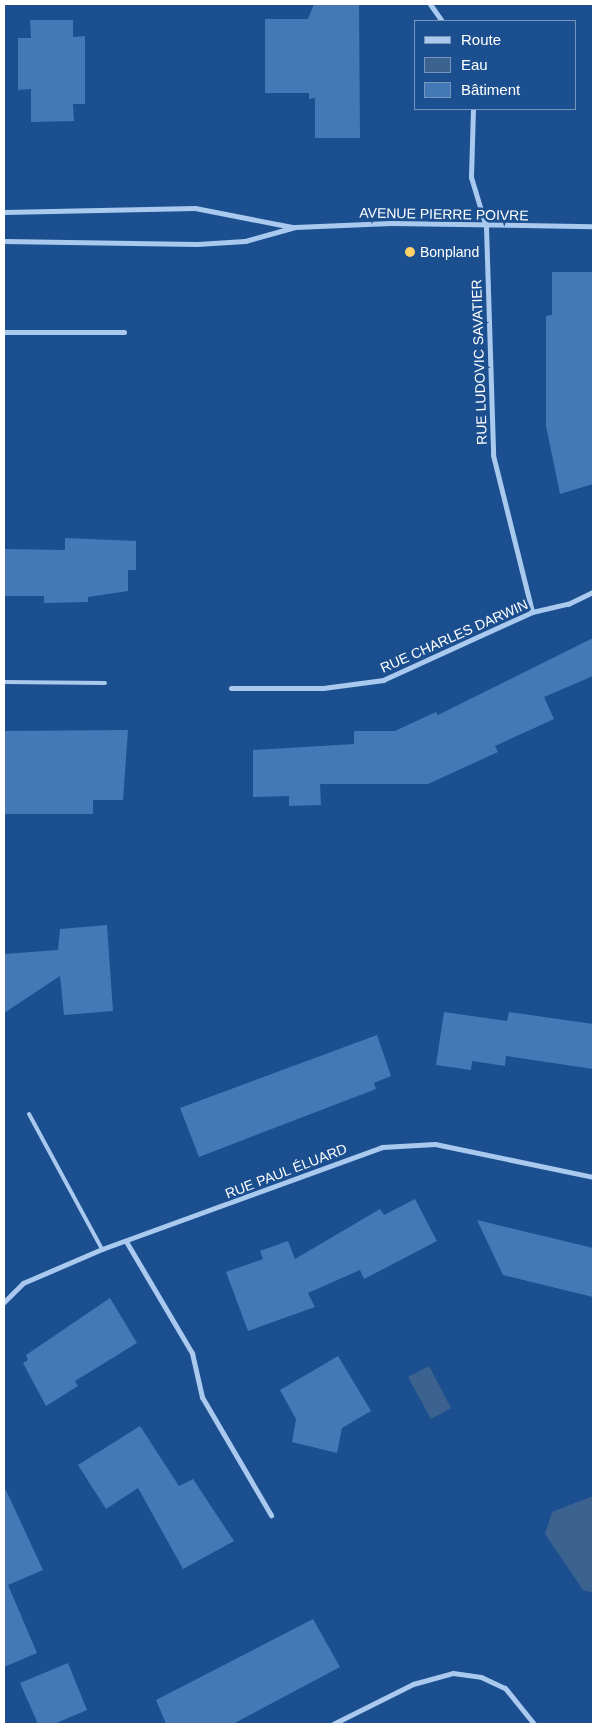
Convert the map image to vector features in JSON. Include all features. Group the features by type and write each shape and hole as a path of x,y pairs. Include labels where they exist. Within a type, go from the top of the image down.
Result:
{"street":[{"path":"430,4 441,20"},
{"name":"RUE LUDOVIC SAVATIER","path":"473,110 471,176 486,226 493,455 532,612"},
{"name":"AVENUE PIERRE POIVRE","path":"4,212 195,208 295,228"},
{"name":"AVENUE PIERRE POIVRE","path":"4,241 197,244 245,241 295,228 390,223 486,226 593,226"},
{"path":"4,332 124,332"},
{"name":"RUE CHARLES DARWIN","path":"231,688 323,688 384,680 532,612 568,604 593,592"},
{"name":"RUE PAUL ÉLUARD","path":"4,1302 23,1283 102,1249 126,1243 382,1147 434,1144 593,1177"},
{"path":"126,1243 192,1353 202,1397 271,1515"},
{"path":"333,1724 413,1684 453,1673 481,1677 506,1688 534,1724"}],"lane":[{"path":"4,682 105,683"},
{"path":"28,1114 102,1249"}],"water":[{"path":"429,1366 451,1408 431,1419 408,1377"},
{"path":"593,1496 593,1593 583,1590 545,1534 552,1512"}],"building":[{"path":"314,4 359,4 360,138 315,138 315,98 309,99 309,93 265,93 265,19 308,19"},
{"path":"30,20 73,20 73,37 85,36 85,104 73,104 74,121 31,122 31,89 18,90 18,38 31,38"},
{"path":"552,272 593,272 593,484 560,494 546,426 546,316 552,315"},
{"path":"65,538 136,541 136,570 128,570 128,591 88,597 88,602 44,603 44,596 5,596 5,549 65,550"},
{"path":"593,638 593,676 544,697 554,719 495,746 498,752 428,784 320,784 321,805 289,806 289,796 253,797 253,750 354,744 354,731 395,731 436,712 438,715"},
{"path":"128,730 123,800 93,800 93,814 4,814 4,731"},
{"path":"107,925 113,1011 64,1015 60,976 4,1013 4,954 58,950 60,929"},
{"path":"444,1012 507,1021 509,1012 593,1024 593,1069 506,1056 505,1066 472,1061 471,1070 436,1065"},
{"path":"377,1035 391,1076 374,1083 376,1089 199,1157 180,1108"},
{"path":"415,1199 437,1241 364,1279 360,1270 308,1293 315,1307 248,1331 226,1272 263,1259 260,1251 288,1241 295,1259 380,1209 384,1215"},
{"path":"477,1220 593,1248 593,1297 503,1275"},
{"path":"110,1298 137,1343 75,1381 78,1386 46,1406 23,1363 28,1360 26,1355"},
{"path":"338,1356 371,1411 342,1428 337,1453 292,1442 296,1419 280,1390"},
{"path":"140,1426 179,1486 193,1479 234,1541 183,1569 138,1488 106,1509 78,1465"},
{"path":"4,1486 43,1570 8,1585 37,1653 4,1667"},
{"path":"313,1619 340,1667 233,1724 166,1724 156,1700"},
{"path":"68,1663 87,1710 54,1724 38,1724 20,1683"}],"place":[{"name":"Bonpland","path":"410,252"}]}
